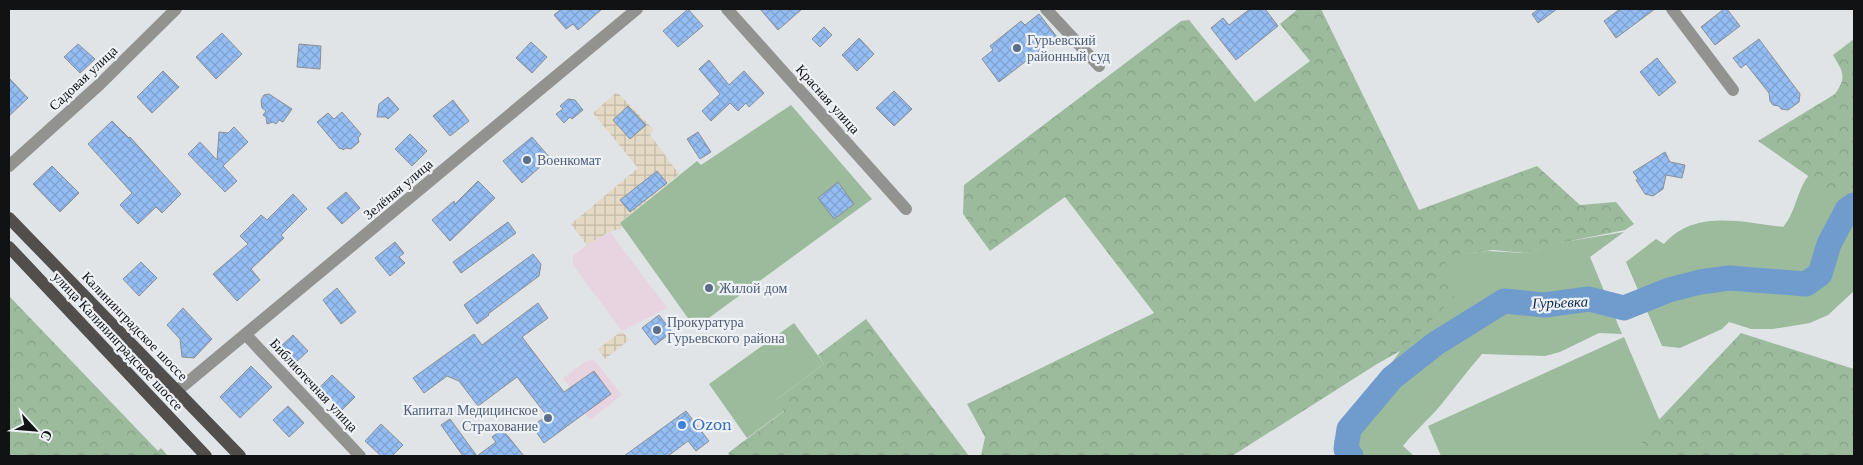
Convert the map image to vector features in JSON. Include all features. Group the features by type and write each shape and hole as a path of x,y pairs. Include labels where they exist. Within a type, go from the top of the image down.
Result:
{"main road":[{"name":"Калининградское шоссе","path":"9,218 240,456"},
{"name":"улица Калининградское шоссе","path":"9,246 206,456"}],"street":[{"name":"Садовая улица","path":"11,164 98,85 176,9"},
{"name":"Зелёная улица","path":"177,391 637,9"},
{"name":"Красная улица","path":"727,9 906,209"},
{"path":"1046,9 1099,66"},
{"path":"1672,9 1733,90"},
{"name":"Библиотечная улица","path":"246,335 360,456"}],"shaded area":[{"path":"617,92 654,130 650,135 679,174 620,223 623,228 609,232 587,245 571,224 638,168 593,113"},
{"path":"610,232 667,308 622,331 573,265 573,256 587,245"},
{"path":"622,331 629,340 605,359 598,349"},
{"path":"595,361 622,395 590,420 569,393 570,388 563,378 585,362"}],"green space":[{"path":"1298,9 1321,9 1419,210 1537,166 1580,205 1616,202 1634,224 1625,230 1555,244 1526,253 1493,250 1443,257 1459,292 1402,350 1232,456 981,456 985,437 967,404 1154,313 1065,197 990,251 963,214 964,185 1181,21 1189,20 1255,102 1310,61 1280,24"},
{"path":"1854,39 1854,194 1834,194 1758,141 1835,94 1841,83 1842,74 1833,55"},
{"path":"791,105 872,199 695,328 620,223 697,161 701,165"},
{"path":"1854,146 1854,291 1828,315 1810,323 1773,329 1751,329 1729,322 1722,329 1680,348 1662,346 1626,262 1656,239 1664,244 1676,233 1704,222 1736,221 1783,227 1791,215 1802,186 1810,174"},
{"path":"1624,232 1590,257 1622,334 1599,333 1560,352 1545,356 1482,354 1440,406 1403,446 1414,456 1338,456 1334,441 1401,350 1442,258 1445,256 1487,251 1527,253 1552,244"},
{"path":"9,296 158,451 161,448 168,456 9,456"},
{"path":"866,319 969,456 730,456 728,453 784,411 777,399 824,364 818,355"},
{"path":"794,323 824,364 777,399 785,410 747,438 709,384"},
{"path":"1741,333 1854,369 1854,456 1665,456 1639,441"},
{"path":"1624,337 1675,456 1441,456 1428,426"}],"building":[{"path":"561,9 602,9 578,30 573,24 566,29 554,15"},
{"path":"688,9 703,26 678,47 663,31"},
{"path":"760,9 802,9 778,30"},
{"path":"1250,9 1265,9 1278,26 1236,60 1211,28 1223,18 1229,25"},
{"path":"1539,9 1557,9 1538,23 1532,14"},
{"path":"1620,9 1655,9 1616,38 1604,21"},
{"path":"1724,9 1727,9 1740,26 1715,45 1701,27"},
{"name":"Гурьевский районный суд","path":"1039,14 1057,37 999,82 982,59 993,50 990,46 1021,21 1025,25"},
{"path":"824,27 832,35 820,47 812,39"},
{"path":"222,33 242,54 216,79 196,57"},
{"path":"859,38 874,54 857,71 842,55"},
{"path":"1759,39 1800,94 1799,102 1788,110 1773,105 1770,101 1769,93 1746,64 1741,68 1733,58"},
{"path":"531,42 547,57 532,73 516,58"},
{"path":"78,44 95,59 80,73 64,57"},
{"path":"299,44 321,46 320,69 297,67"},
{"path":"1657,58 1676,82 1659,96 1640,72"},
{"path":"709,60 729,85 744,71 764,93 749,107 746,103 738,111 730,103 711,121 702,111 720,94 699,69"},
{"path":"163,71 179,87 152,113 137,97"},
{"path":"9,78 28,98 9,116"},
{"path":"894,91 912,109 894,126 876,108"},
{"path":"269,94 292,109 283,122 279,120 276,124 273,122 267,124 266,117 263,115 266,111 262,108 261,100 264,95"},
{"path":"388,97 399,109 388,119 386,117 377,117 379,104"},
{"path":"568,99 575,100 583,110 572,119 570,117 564,123 556,114 563,109 560,106"},
{"path":"453,100 469,121 450,136 433,116"},
{"path":"628,106 646,125 630,139 613,120"},
{"path":"342,112 361,134 358,138 359,142 351,149 340,149 317,122 328,113 334,119"},
{"path":"112,121 130,137 181,194 162,213 156,207 138,224 120,205 132,193 88,144"},
{"path":"234,127 248,142 223,166 237,181 225,192 188,154 200,142 217,160 219,132 228,133"},
{"path":"698,132 711,152 700,159 687,139"},
{"path":"410,134 427,151 412,166 395,149"},
{"name":"Военкомат","path":"532,137 550,158 522,183 503,161"},
{"path":"1665,152 1670,162 1685,165 1682,178 1666,175 1663,189 1653,196 1645,194 1633,172"},
{"path":"52,166 79,193 60,212 33,184"},
{"path":"657,171 667,183 630,212 620,200"},
{"path":"478,181 495,198 450,241 432,220 454,201 455,204"},
{"path":"838,182 854,204 834,219 818,198"},
{"path":"346,192 360,208 342,224 327,208"},
{"path":"293,194 307,209 281,235 284,238 251,269 260,280 237,301 213,274 248,244 240,236 261,215 267,220"},
{"path":"508,222 516,233 461,273 453,262"},
{"path":"395,242 404,253 399,257 405,263 390,276 375,258"},
{"path":"533,254 541,264 539,276 477,324 464,305"},
{"path":"141,262 157,278 139,296 123,279"},
{"path":"337,288 356,312 341,324 323,300"},
{"path":"538,303 548,318 522,337 564,392 594,371 611,394 544,443 532,426 547,416 517,377 478,406 459,381 447,376 424,393 413,378 474,334 482,345"},
{"path":"183,308 212,339 194,358 182,357 180,339 167,325"},
{"name":"Прокуратура Гурьевского района","path":"659,315 672,332 655,345 642,328"},
{"path":"293,335 308,351 293,365 278,349"},
{"path":"251,366 272,387 240,418 220,397"},
{"path":"332,375 355,397 341,411 318,389"},
{"path":"288,406 304,423 289,437 273,420"},
{"path":"686,411 709,441 696,451 688,441 668,456 624,456"},
{"path":"450,419 477,456 463,456 441,425"},
{"path":"381,424 403,445 392,456 381,456 365,441"},
{"path":"502,429 524,456 477,456 496,442 492,437"}],"waterway":[{"name":"Гурьевка","path":"1351,456 1346,449 1349,429 1392,378 1435,344 1504,301 1545,305 1589,299 1624,308 1669,290 1700,282 1729,278 1806,284 1820,274 1829,244 1847,210 1854,205"}],"place":[{"name":"Гурьевский районный суд","path":"1017,48"},
{"name":"Военкомат","path":"527,160"},
{"name":"Жилой дом","path":"709,288"},
{"name":"Прокуратура Гурьевского района","path":"657,330"},
{"name":"Капитал Медицинское Страхование","path":"548,418"},
{"name":"Ozon","path":"682,425"}]}
